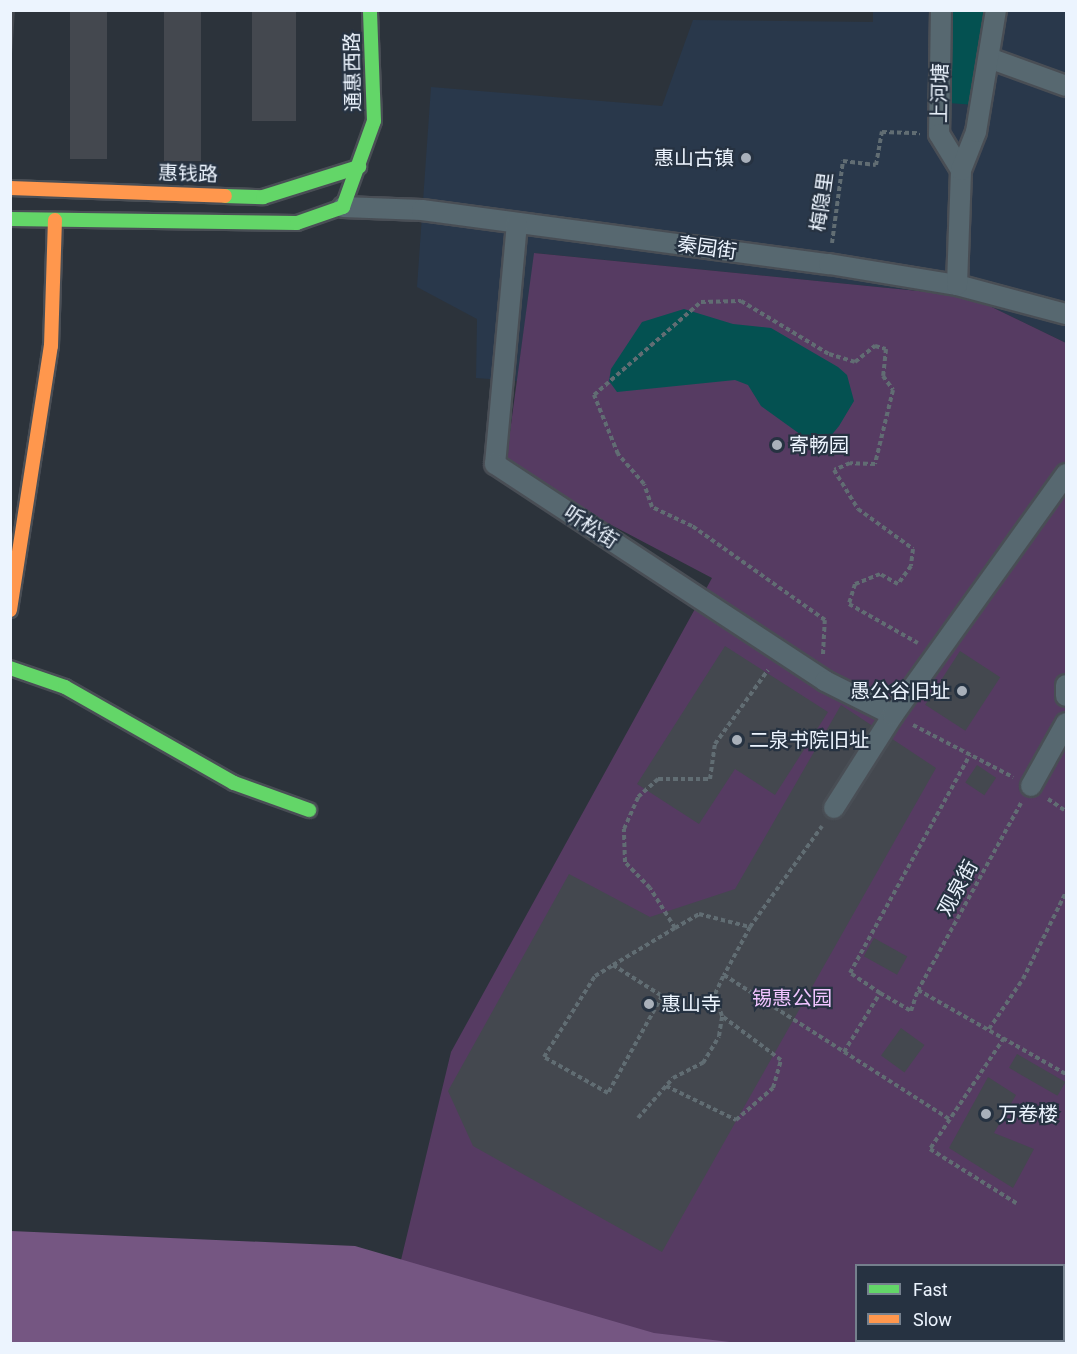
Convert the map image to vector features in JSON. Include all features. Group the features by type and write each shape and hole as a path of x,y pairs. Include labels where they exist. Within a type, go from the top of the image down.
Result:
{"main road":[{"name":"通惠西路","path":"343,207 374,121 370,10"},
{"name":"惠钱路","path":"10,188 263,196 359,167"},
{"path":"10,219 297,224 343,207"},
{"path":"10,610 51,346 56,220"},
{"path":"10,668 65,687 234,783 309,810"}],"street":[{"name":"上河塘","path":"941,10 939,134 961,170"},
{"path":"957,285 961,170 976,132 996,10"},
{"path":"989,58 1066,86"},
{"name":"秦园街","path":"343,207 423,210 829,264 957,285 1066,314"},
{"name":"听松街","path":"517,223 495,465 800,664 893,715"},
{"path":"834,808 893,715 1066,474"},
{"path":"1066,685 1066,696"},
{"path":"1031,786 1066,723"}],"path":[{"name":"梅隐里","path":"829,264 843,160 876,165 882,132 939,134"},
{"path":"800,664 826,653 825,620 692,526 652,507 644,484 618,454 594,395 701,302 741,301 829,354 855,362 874,346 886,348 883,376 893,390 875,464 850,463 834,470 858,510 913,549 911,566 898,584 880,574 855,584 849,604 924,646 941,648"},
{"path":"675,928 650,888 625,862 624,829 638,797 658,779 710,779 715,744 778,650"},
{"path":"893,715 1031,786"},
{"path":"844,1052 880,993 850,973 970,754"},
{"name":"观泉街","path":"880,993 911,1011 918,990 1031,786"},
{"path":"638,1118 666,1086 703,1063 719,1036 722,1016 715,994 724,975 750,927 795,867 834,808"},
{"path":"989,1029 1023,979 1066,892"},
{"path":"614,965 662,996 608,1093 544,1057 595,976 699,914 750,927"},
{"path":"724,975 949,1119"},
{"path":"918,990 1066,1074"},
{"path":"666,1086 736,1120 773,1088 781,1060 722,1016"},
{"path":"1004,1038 930,1149 1016,1203"}],"shaded area":[{"name":"惠山古镇","path":"873,11 1066,11 1066,343 969,296 535,253 517,381 476,378 477,319 417,287 431,87 662,106 693,20 873,22"},
{"path":"950,11 985,11 975,105 949,103"},
{"path":"684,309 733,324 771,328 838,367 847,375 854,401 839,426 830,437 804,437 761,406 748,385 735,380 617,392 609,381 611,369 642,322"},
{"path":"11,1231 355,1246 654,1333 738,1343 11,1343"}],"green space":[{"name":"锡惠公园","path":"534,253 969,296 1066,343 1066,1343 356,1344 395,1285 451,1052 712,578 505,469"}],"building":[{"path":"10,10 15,10 12,54 10,54"},
{"path":"70,10 107,10 107,159 70,159"},
{"path":"164,10 201,10 201,161 164,161"},
{"path":"252,10 296,10 296,121 252,121"},
{"name":"二泉书院旧址","path":"725,646 828,712 775,795 735,769 699,824 637,784"},
{"name":"愚公谷旧址","path":"960,651 1000,677 965,731 925,705"},
{"name":"惠山寺","path":"841,705 936,768 662,1252 473,1146 448,1091 569,874 650,917 735,889"},
{"path":"977,765 996,778 984,795 965,782"},
{"path":"874,938 907,956 897,975 864,956"},
{"path":"901,1028 924,1045 904,1073 881,1056"},
{"path":"1017,1054 1065,1082 1057,1096 1009,1068"},
{"name":"万卷楼","path":"988,1077 1016,1095 994,1133 1034,1149 1013,1188 949,1148"}],"traffic: fast":[{"path":"10,219 297,223 343,207 374,121 370,10"},
{"path":"225,196 263,197 359,167"},
{"path":"10,668 65,687 234,783 309,810"}],"traffic: slow":[{"path":"10,188 225,196"},
{"path":"10,610 51,346 55,220"}],"place":[{"name":"惠山古镇","path":"746,158"},
{"name":"寄畅园","path":"777,445"},
{"name":"愚公谷旧址","path":"962,691"},
{"name":"二泉书院旧址","path":"737,740"},
{"name":"惠山寺","path":"649,1004"},
{"name":"万卷楼","path":"986,1114"}]}
